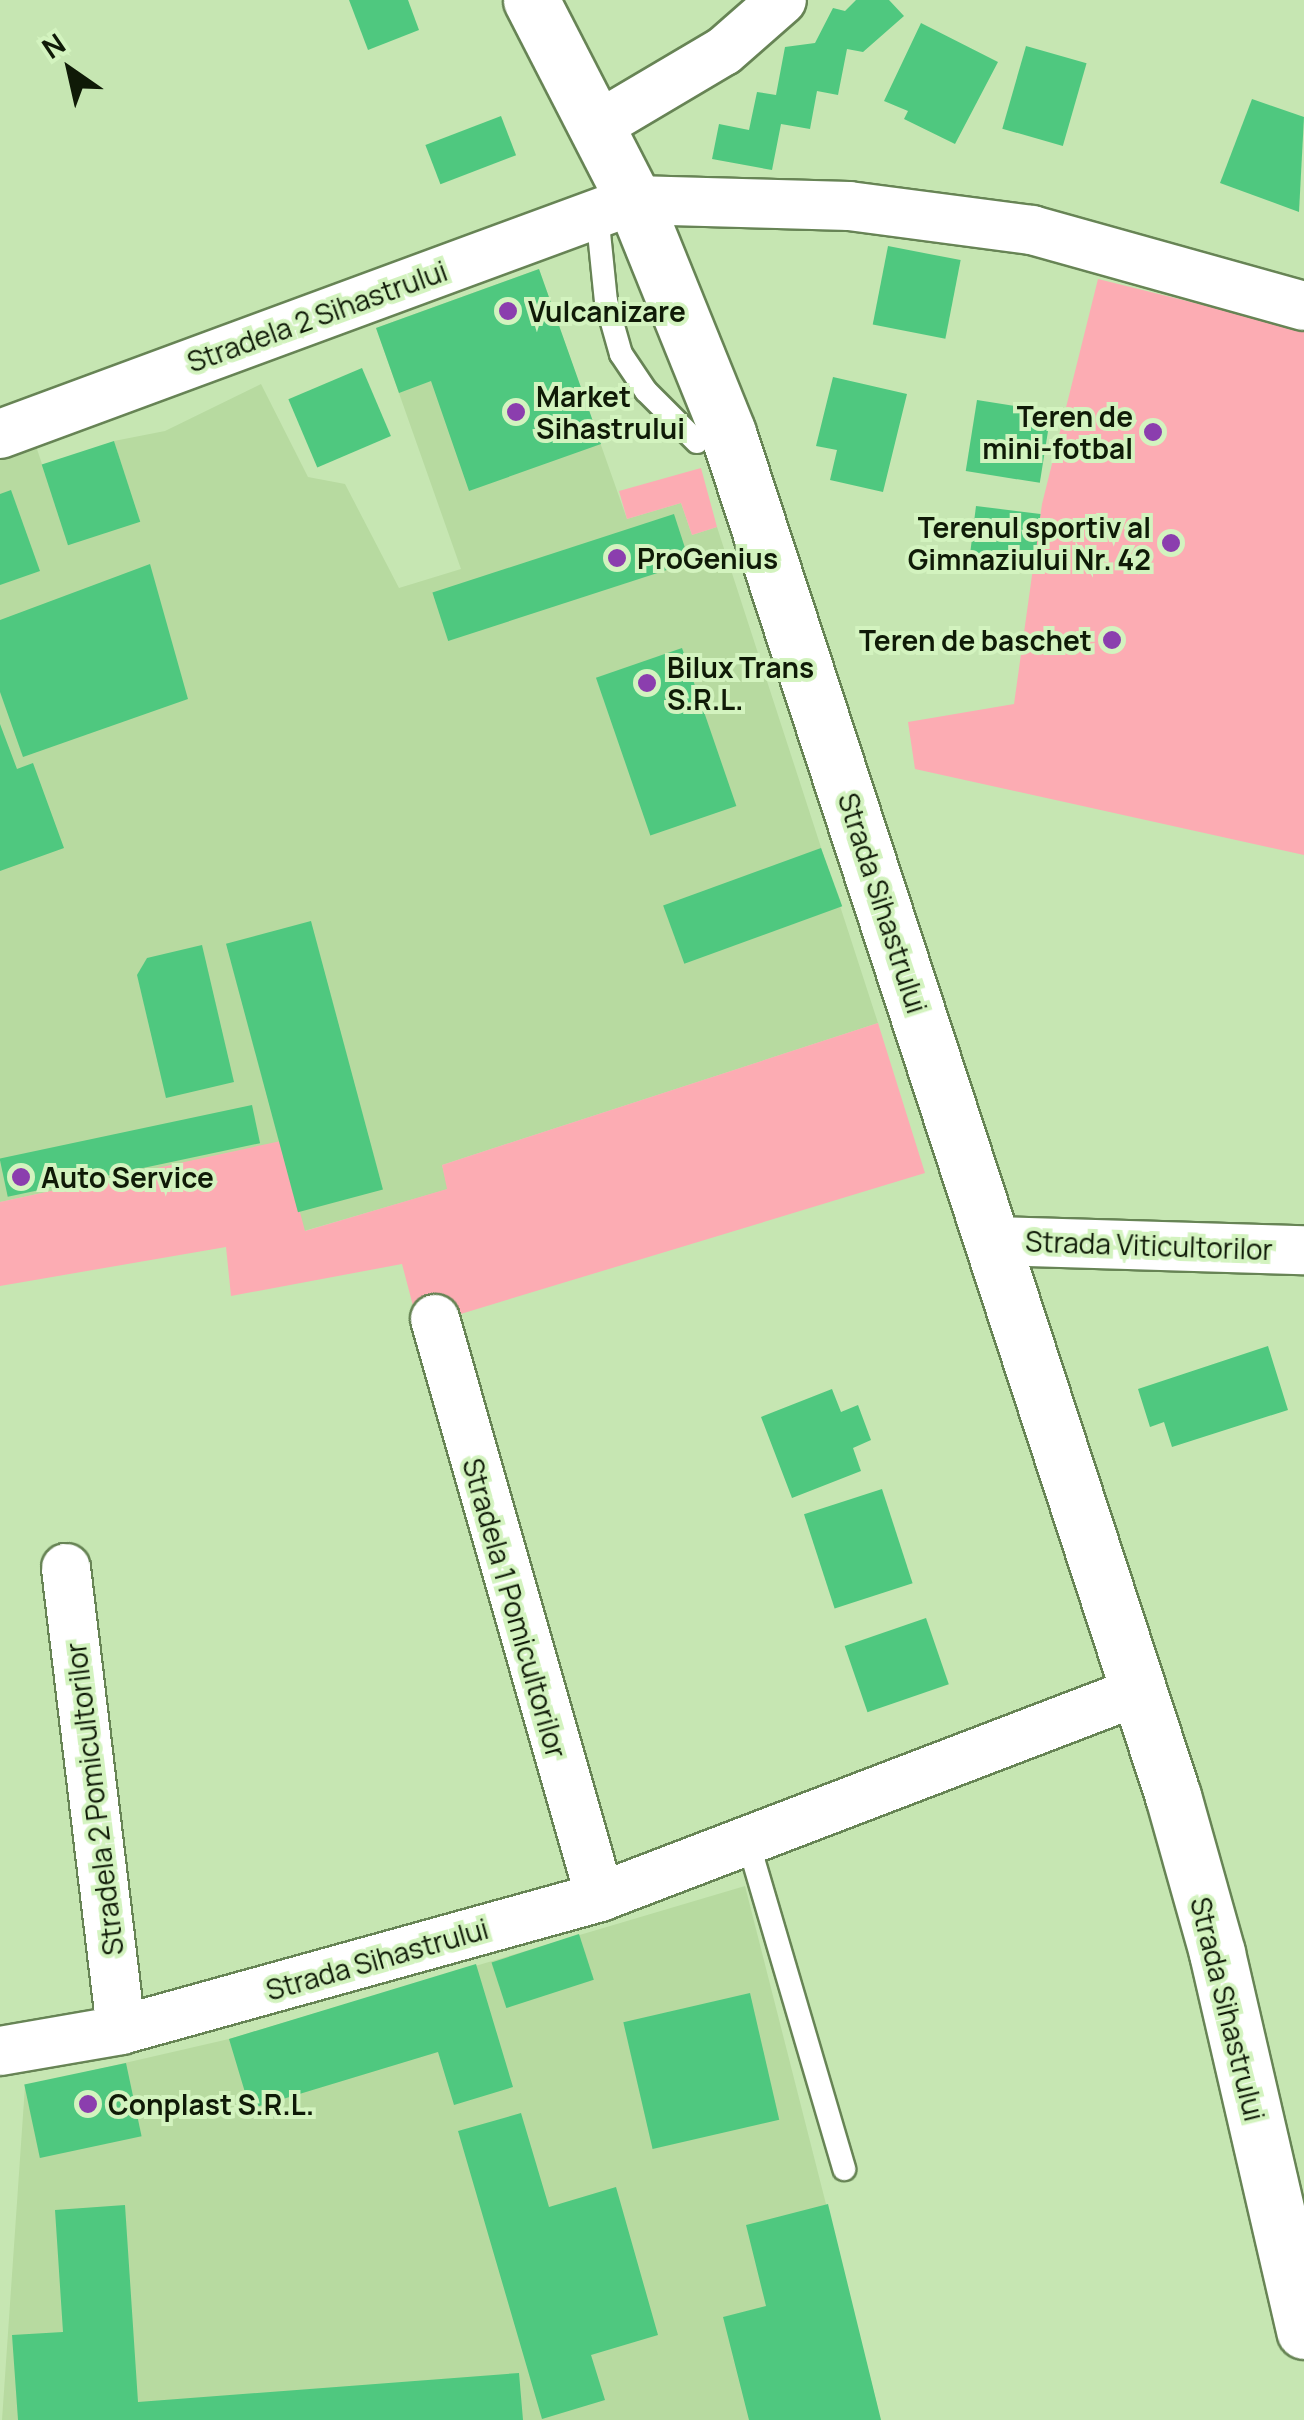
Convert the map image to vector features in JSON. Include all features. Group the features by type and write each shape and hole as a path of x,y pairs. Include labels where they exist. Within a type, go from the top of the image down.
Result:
{"street":[{"name":"Strada Sihastrului","path":"531,0 597,126 616,207 728,433 1139,1691 1216,1953 1304,2331"},
{"path":"597,126 724,51 782,0"},
{"path":"616,207 850,206 1032,230 1304,306"},
{"name":"Stradela 2 Sihastrului","path":"0,434 616,207"},
{"name":"Strada Viticultorilor","path":"994,1241 1304,1250"},
{"name":"Stradela 1 Pomicultorilor","path":"435,1318 600,1896"},
{"name":"Stradela 2 Pomicultorilor","path":"66,1568 121,2030"},
{"name":"Strada Sihastrului","path":"0,2051 121,2030 600,1896 1139,1691"}],"lane":[{"path":"616,207 606,301 621,354 696,442"},
{"path":"748,1842 844,2169"}],"shaded area":[{"path":"539,269 627,519 681,503 692,535 717,527 878,1023 442,1165 448,1189 304,1231 280,1142 0,1202 0,453 34,440 42,464 139,522 114,441 165,431 261,384 308,477 345,484 399,588 461,569 376,328"},
{"name":"Terenul sportiv al Gimnaziului Nr. 42","path":"1098,279 1304,330 1304,855 915,769 908,722 1014,704 1042,504"},
{"path":"701,468 717,527 692,535 681,503 627,519 619,491"},
{"path":"878,1023 925,1173 454,1316 417,1321 402,1264 231,1296 226,1247 0,1286 0,1202 281,1141 305,1231 447,1189 442,1165"},
{"name":"Conplast S.R.L.","path":"745,1886 881,2420 2,2420 25,2086 229,2039"}],"building":[{"path":"349,0 408,0 419,30 368,50"},
{"path":"856,0 889,0 904,16 863,52 847,49 838,95 817,91 810,129 781,124 772,170 712,159 719,124 749,130 757,92 776,95 785,47 815,43 833,8 845,11"},
{"path":"921,23 998,62 955,144 904,119 908,111 884,101"},
{"path":"1026,46 1087,63 1063,146 1002,129"},
{"path":"1252,99 1304,117 1299,212 1220,183"},
{"path":"501,116 516,155 440,184 425,145"},
{"path":"888,246 961,260 945,339 873,325"},
{"path":"539,269 601,444 469,491 431,381 399,393 376,328"},
{"path":"362,368 391,436 317,467 288,399"},
{"path":"833,377 907,394 883,492 830,480 837,450 816,446"},
{"path":"977,400 1051,412 1040,483 966,471"},
{"path":"114,441 140,522 68,545 42,464"},
{"path":"11,490 40,571 0,585 0,494"},
{"path":"976,506 1041,514 1033,571 969,564"},
{"path":"674,514 690,563 448,641 432,592"},
{"path":"150,564 188,699 23,757 0,692 0,620"},
{"path":"682,648 736,806 650,836 596,678"},
{"path":"0,724 17,769 33,763 64,848 0,871"},
{"path":"821,848 842,906 684,964 663,905"},
{"path":"311,921 383,1190 298,1212 226,944"},
{"path":"202,945 234,1082 166,1098 137,975 147,958"},
{"path":"252,1105 260,1143 8,1197 0,1159"},
{"path":"1268,1346 1288,1410 1172,1447 1164,1422 1150,1427 1138,1389"},
{"path":"832,1389 841,1412 858,1405 871,1440 853,1448 861,1471 792,1498 761,1417"},
{"path":"882,1489 913,1583 835,1608 804,1514"},
{"path":"926,1618 949,1684 867,1712 845,1646"},
{"path":"579,1934 594,1980 506,2008 492,1962"},
{"path":"476,1964 513,2087 454,2105 438,2052 250,2109 229,2039"},
{"path":"750,1993 779,2120 653,2149 623,2022"},
{"path":"126,2063 142,2136 40,2158 24,2085"},
{"path":"521,2113 549,2207 616,2187 658,2335 591,2355 605,2400 542,2419 458,2131"},
{"path":"828,2204 881,2420 749,2420 723,2317 766,2306 746,2225"},
{"path":"125,2205 138,2402 519,2373 523,2420 18,2420 12,2335 63,2332 55,2210"}],"place":[{"name":"Vulcanizare","path":"508,311"},
{"name":"Market Sihastrului","path":"516,412"},
{"name":"Teren de mini-fotbal","path":"1153,432"},
{"name":"Terenul sportiv al Gimnaziului Nr. 42","path":"1171,543"},
{"name":"ProGenius","path":"617,558"},
{"name":"Teren de baschet","path":"1112,640"},
{"name":"Bilux Trans S.R.L.","path":"647,683"},
{"name":"Auto Service","path":"21,1177"},
{"name":"Conplast S.R.L.","path":"88,2104"}]}
